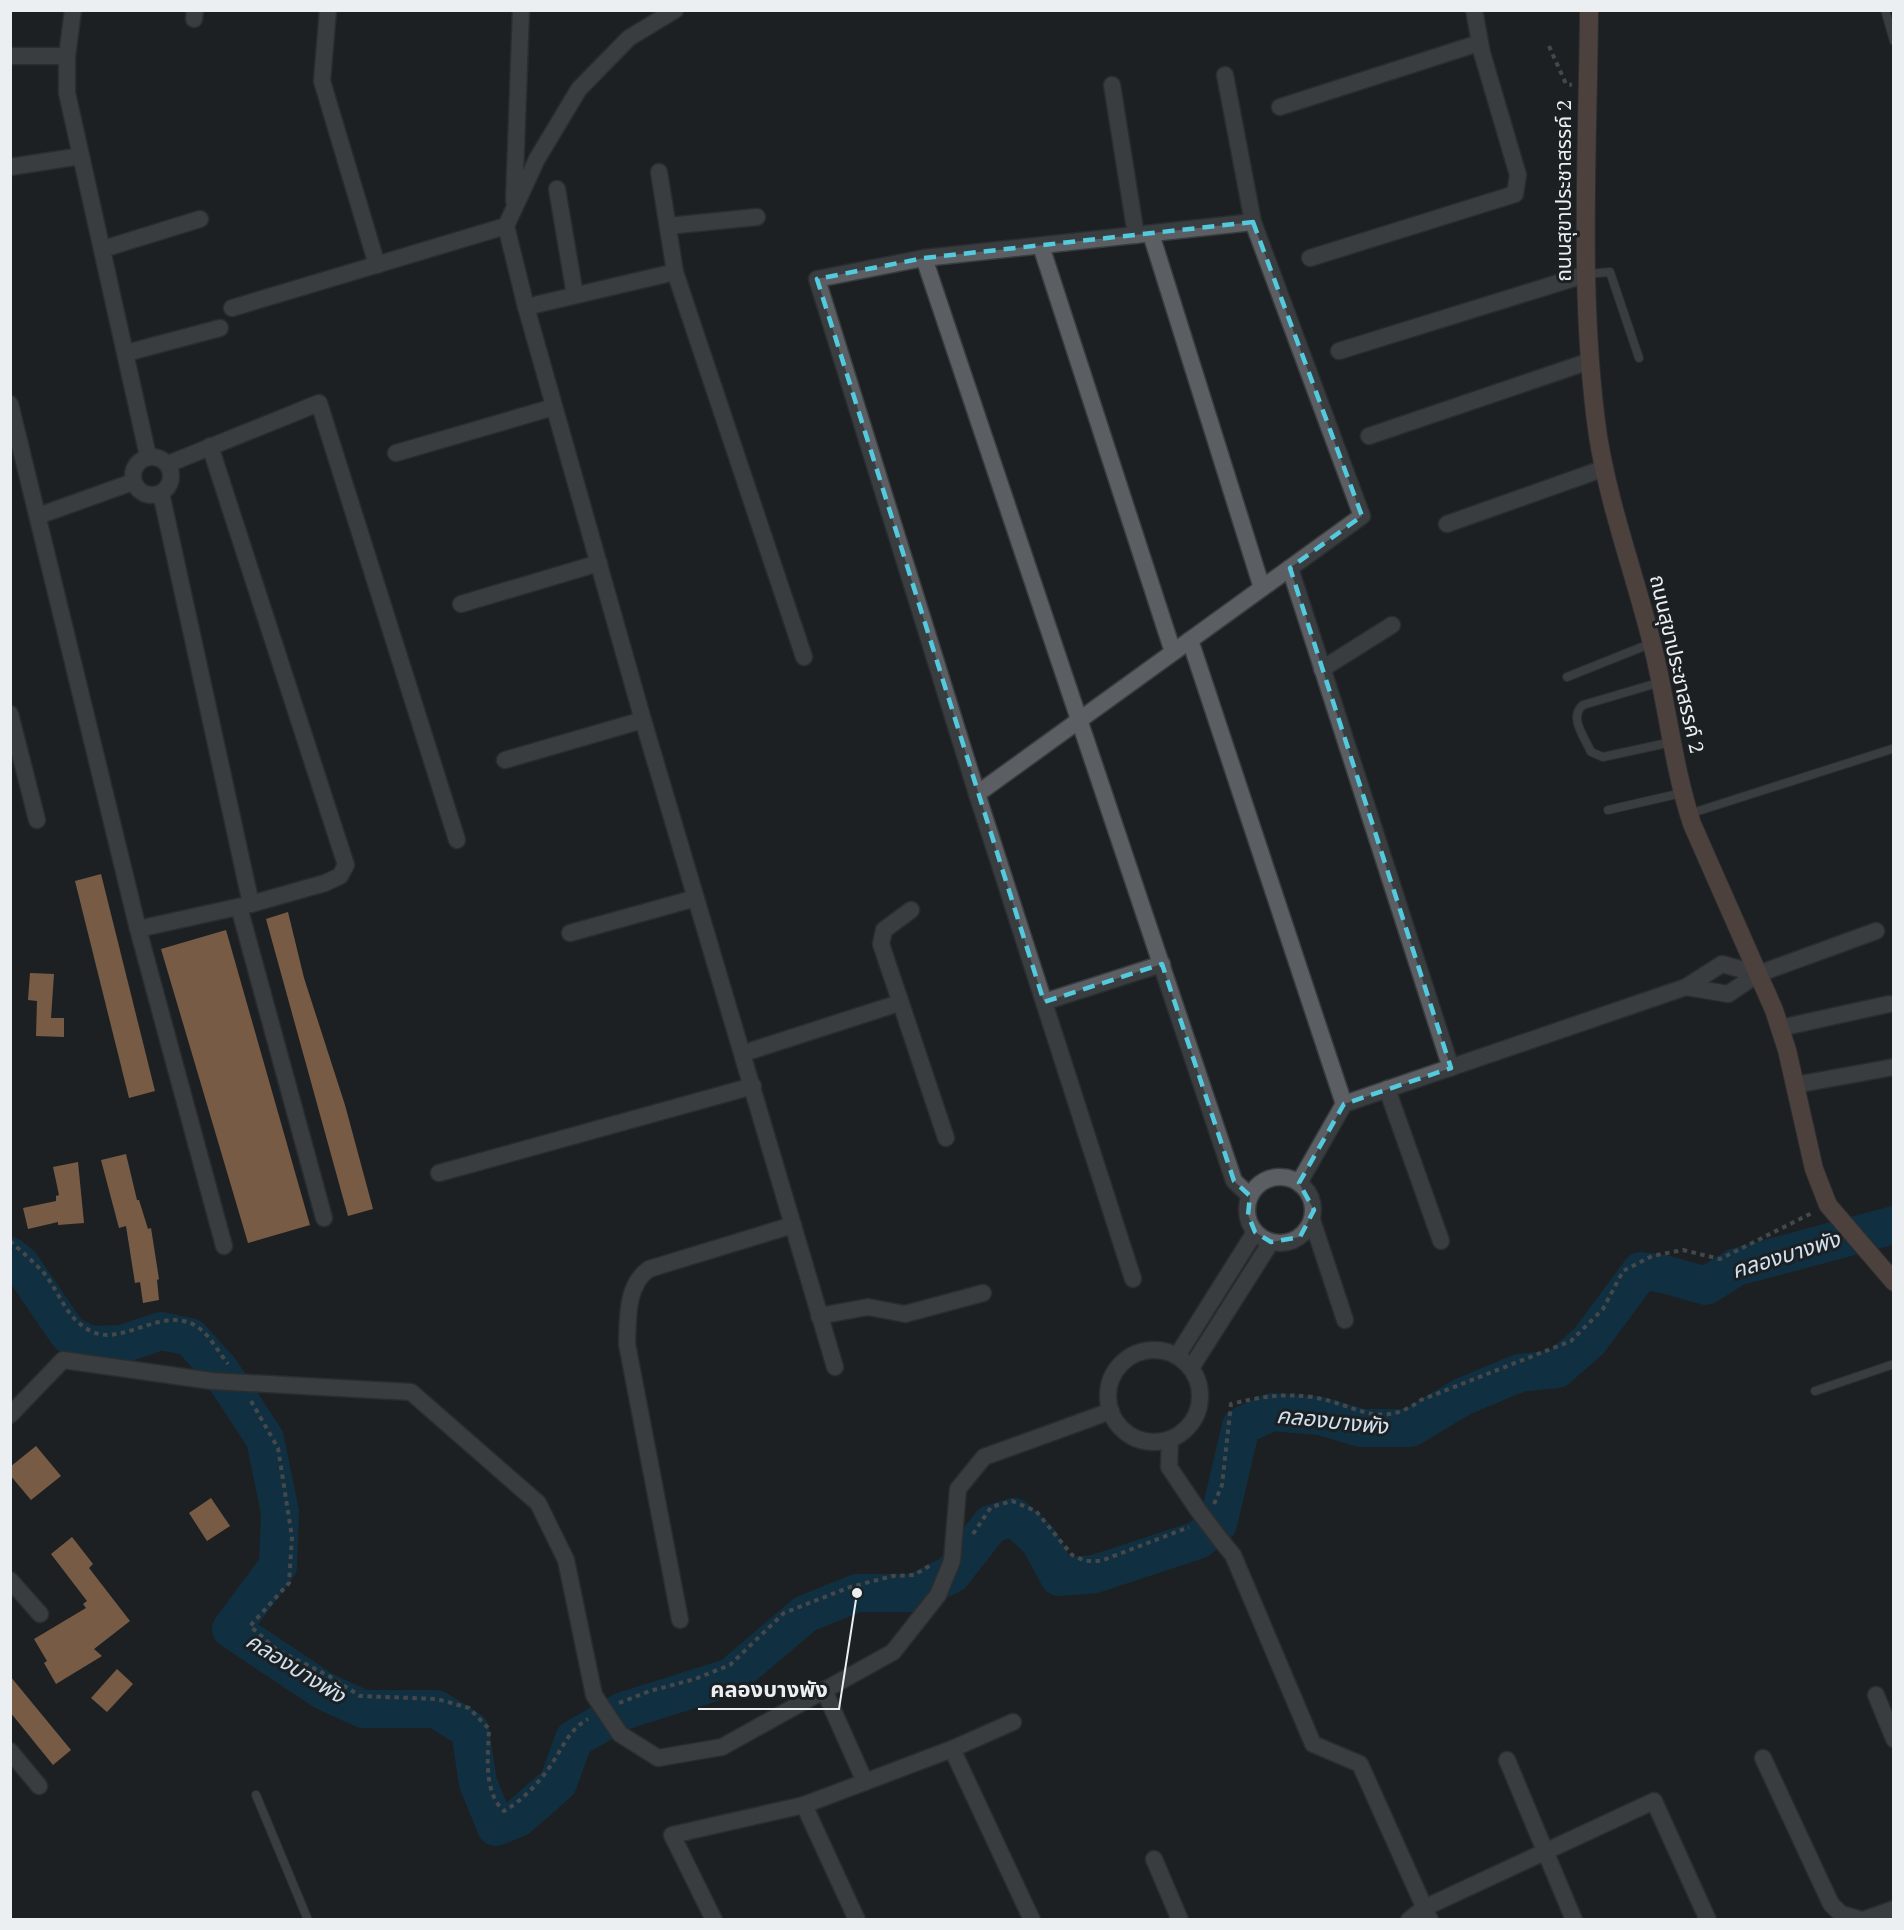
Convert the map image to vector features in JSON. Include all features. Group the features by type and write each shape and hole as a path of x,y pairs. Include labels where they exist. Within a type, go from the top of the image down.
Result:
{"street":[{"path":"73,10 67,56 67,93 148,456"},
{"path":"328,10 322,81 377,265"},
{"path":"513,210 521,10"},
{"path":"675,10 629,38 579,89 537,159 506,226 526,307 643,720 744,1053 835,1367"},
{"path":"1310,258 1515,194 1518,175 1479,43 1474,10"},
{"name":"ถนนสุขาประชาสรรค์ 2","path":"1589,10 1587,327 1599,438 1652,642 1682,793 1780,1028 1814,1169 1828,1205 1893,1282"},
{"path":"1280,107 1479,43"},
{"path":"10,56 67,56"},
{"path":"977,795 1362,516 1253,222 1225,75"},
{"path":"1112,85 1144,234 1262,588"},
{"path":"10,167 81,156"},
{"path":"659,172 675,272 804,657"},
{"path":"557,189 575,295"},
{"path":"668,226 757,217"},
{"path":"103,249 200,219"},
{"path":"1133,1279 977,795 817,279 924,258 1253,222"},
{"path":"232,308 506,226"},
{"path":"1041,246 1173,652"},
{"path":"924,258 1234,1181 1250,1196"},
{"path":"526,307 675,272"},
{"path":"1339,351 1587,274"},
{"path":"126,353 220,328"},
{"path":"1370,436 1590,361"},
{"path":"168,464 319,403 458,840"},
{"path":"10,404 138,929 224,1246"},
{"path":"396,453 554,407"},
{"path":"138,929 245,905 340,876 345,872 346,861 210,446"},
{"path":"148,456 159,457 168,464 172,475 169,485 161,493 150,495 140,491 133,482 133,471 138,461 148,456"},
{"path":"1447,524 1605,468"},
{"path":"38,516 133,482"},
{"path":"161,493 245,905 324,1218"},
{"path":"461,604 599,563"},
{"path":"1290,568 1451,1068"},
{"path":"1322,669 1392,625"},
{"path":"1190,640 1344,1104"},
{"path":"10,714 37,819"},
{"path":"505,760 643,720"},
{"path":"570,933 696,898"},
{"path":"911,910 885,930 881,937 899,1003 946,1138"},
{"path":"1686,987 1728,994 1758,974 1876,931"},
{"path":"1044,1002 1162,964"},
{"path":"1299,1183 1344,1104 1686,987 1722,964 1758,974"},
{"path":"744,1053 899,1003"},
{"path":"1780,1028 1889,1004"},
{"path":"1795,1085 1893,1067"},
{"path":"439,1173 753,1086"},
{"path":"1388,1089 1441,1241"},
{"path":"1312,1220 1308,1229 1292,1242 1271,1242 1255,1232 1248,1215 1250,1196 1257,1186 1277,1177 1299,1183 1312,1199 1312,1220 1344,1320"},
{"path":"680,1620 627,1344 633,1286 649,1269 793,1225"},
{"path":"1178,1356 1255,1232"},
{"path":"1191,1368 1271,1242"},
{"path":"819,1316 868,1307 905,1314 983,1293"},
{"path":"1154,1350 1178,1356 1191,1368 1200,1395 1198,1409 1192,1422 1170,1439 1160,1442 1139,1439 1122,1428 1111,1411 1110,1387 1114,1375 1130,1357 1154,1350"},
{"path":"10,1415 63,1360 212,1381 411,1392 538,1503 566,1560 594,1695 620,1734 658,1758 722,1747 893,1652 938,1595 952,1557 958,1489 984,1457 1111,1411"},
{"path":"1170,1439 1169,1467 1233,1555 1314,1744 1360,1764 1427,1914"},
{"path":"10,1580 40,1614"},
{"path":"824,1690 865,1782"},
{"path":"1876,1695 1893,1740"},
{"path":"714,1920 672,1835 804,1805 952,1749 1012,1722"},
{"path":"952,1749 1032,1920"},
{"path":"10,1751 39,1786"},
{"path":"1763,1758 1831,1904 1841,1914 1862,1920 1893,1909"},
{"path":"1507,1760 1574,1920"},
{"path":"1409,1920 1427,1914 1544,1853 1654,1801 1708,1920"},
{"path":"804,1805 857,1920"},
{"path":"1154,1859 1180,1920"}],"lane":[{"path":"1885,10 1893,41"},
{"path":"1587,274 1610,272 1639,358"},
{"path":"1567,677 1652,642"},
{"path":"1661,682 1583,705 1578,709 1575,719 1591,752 1603,757 1673,742"},
{"path":"1689,814 1892,749"},
{"path":"1608,810 1682,793"},
{"path":"1815,1391 1893,1364"},
{"path":"256,1795 308,1920"}],"path":[{"path":"1548,46 1566,84 1588,87"},
{"path":"10,1241 44,1273 75,1322 95,1334 119,1333 148,1323 172,1319 198,1327 278,1448 292,1537 289,1583 250,1626 277,1650 329,1676 360,1696 437,1699 469,1708 489,1729 488,1768 494,1802 504,1811 520,1802 546,1771 575,1726 623,1701 695,1679 730,1665 747,1645 784,1613 850,1587 893,1576 914,1575 952,1557 967,1542 991,1507 1012,1501 1036,1510 1072,1555 1085,1561 1101,1562 1186,1530 1202,1513 1222,1485 1231,1404 1270,1395 1314,1398 1379,1416 1404,1413 1421,1400 1570,1341 1603,1309 1623,1271 1652,1256 1683,1250 1720,1259 1828,1205"}],"highlighted area":[{"path":"1253,222 1362,516 1290,568 1451,1068 1344,1104 1299,1183 1314,1210 1300,1237 1271,1242 1255,1232 1248,1215 1250,1196 1234,1181 1162,964 1044,1002 817,279 924,258"}],"building":[{"path":"101,874 155,1091 129,1098 75,881"},
{"path":"288,912 304,978 345,1105 373,1209 348,1216 266,919"},
{"path":"226,930 310,1225 248,1243 161,949"},
{"path":"30,973 54,974 51,1018 64,1018 64,1037 36,1036 37,1001 28,1000"},
{"path":"126,1154 137,1200 139,1200 148,1229 151,1228 159,1279 157,1280 159,1300 143,1303 140,1282 135,1283 126,1226 119,1228 101,1160"},
{"path":"78,1162 84,1223 58,1225 58,1222 28,1229 23,1208 56,1201 56,1196 59,1195 53,1167"},
{"path":"36,1446 61,1476 31,1500 10,1475 10,1467"},
{"path":"211,1498 230,1526 207,1541 189,1513"},
{"path":"72,1537 93,1564 89,1568 130,1621 94,1649 102,1656 56,1684 44,1663 47,1661 34,1639 86,1608 83,1604 87,1601 51,1554"},
{"path":"117,1669 133,1684 107,1712 91,1698"},
{"path":"10,1676 71,1750 53,1765 10,1712"}],"waterway":[{"name":"คลองบางพัง","path":"10,1256 21,1265 69,1335 90,1345 122,1344 161,1331 190,1337 220,1370 265,1439 280,1512 278,1566 231,1629 324,1691 363,1709 436,1709 470,1730 478,1783 496,1827 518,1818 558,1783 574,1739 623,1711 731,1677 805,1614 857,1593 914,1593 952,1574 991,1524 1014,1517 1039,1540 1059,1577 1095,1574 1198,1540 1218,1524 1241,1426 1272,1412 1321,1416 1361,1428 1410,1428 1462,1397 1519,1373 1557,1369 1589,1341 1641,1271 1664,1274 1706,1286 1736,1267 1894,1225"}],"place":[{"name":"คลองบางพัง","path":"857,1593"}]}
